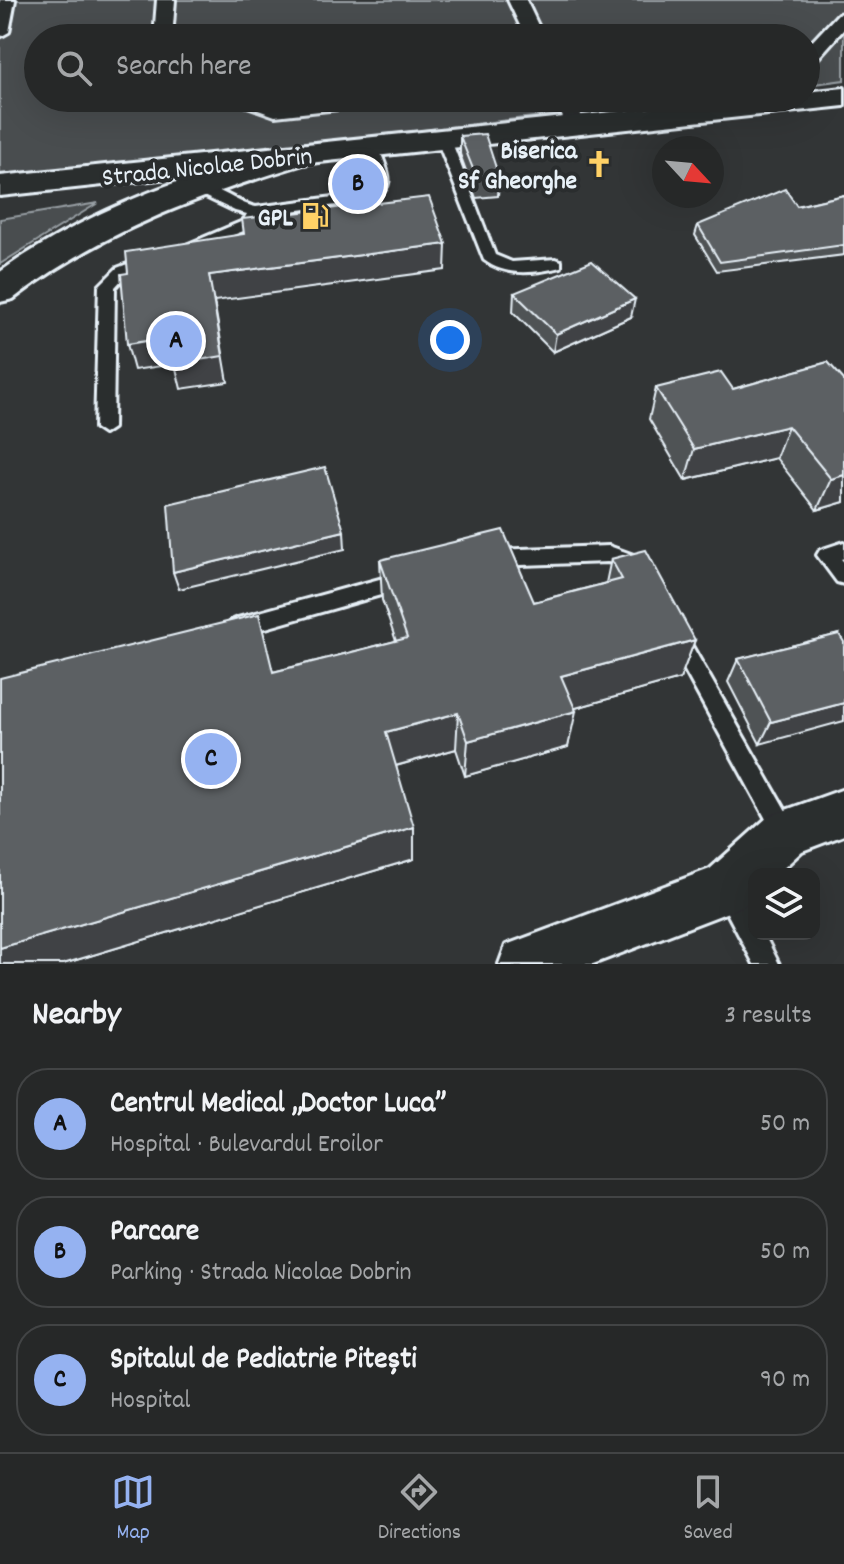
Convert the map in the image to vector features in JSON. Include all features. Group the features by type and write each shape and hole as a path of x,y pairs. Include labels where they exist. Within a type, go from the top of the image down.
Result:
{"main road":[{"name":"Strada Nicolae Dobrin","path":"820,98 844,97"},
{"name":"Strada Nicolae Dobrin","path":"0,186 444,140 566,112"},
{"path":"0,290 22,272 103,223 194,186 295,156"}],"street":[{"path":"0,32 6,0"},
{"path":"164,24 166,0"},
{"path":"517,0 528,24"},
{"path":"820,44 844,18"},
{"path":"525,964 726,888 786,833 844,812"}],"lane":[{"path":"444,140 489,257 496,264 510,268 556,264"},
{"path":"194,186 240,208 256,211 369,197 381,189 383,181 372,148"},
{"path":"104,428 107,286 113,277 249,224 256,211"},
{"path":"844,550 827,555 844,576"},
{"path":"466,562 481,558 609,554 635,564 650,591"},
{"path":"225,631 421,575"},
{"path":"665,618 786,833"},
{"path":"726,888 767,964"}],"shaded area":[{"path":"0,0 844,0 844,80 820,83 820,24 24,24 24,112 576,112 0,180"},
{"path":"98,203 0,264 0,219"}],"building":[{"path":"485,134 499,177 477,179 460,136"},
{"path":"785,189 797,206 844,195 844,245 720,262 698,225"},
{"path":"429,197 446,244 209,275 223,356 175,364 171,337 127,344 121,274 128,273 126,252 244,234 242,219"},
{"path":"592,261 635,299 556,334 514,293"},
{"path":"828,362 844,380 844,475 831,479 788,426 694,449 656,388 721,372 733,389"},
{"path":"325,467 344,531 173,572 168,504"},
{"path":"503,530 534,602 622,579 611,559 646,550 695,640 561,676 576,711 468,741 458,713 386,732 414,827 0,948 0,678 259,614 273,672 407,638 380,560"},
{"path":"839,634 844,642 844,703 771,722 738,659"}],"place":[{"name":"Biserica Sf Gheorghe","path":"599,164"},
{"name":"Parcare","path":"358,184"},
{"name":"GPL","path":"315,216"},
{"name":"Centrul Medical „Doctor Luca”","path":"176,341"},
{"name":"Spitalul de Pediatrie Pitești","path":"211,759"}]}
